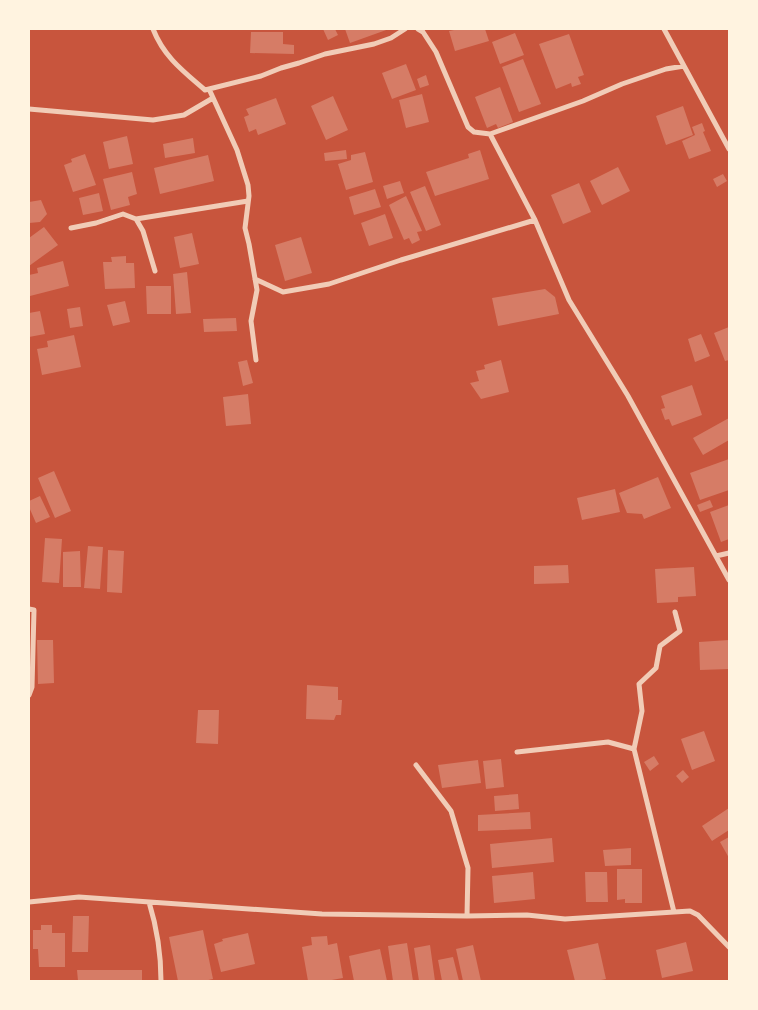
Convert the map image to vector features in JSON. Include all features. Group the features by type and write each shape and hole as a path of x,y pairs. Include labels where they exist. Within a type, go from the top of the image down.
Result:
{"street":[{"path":"153,29 159,44 171,61 205,90 261,76 325,54 374,44 391,38 405,29"},
{"path":"418,29 423,32 436,52 468,127 474,132 490,134 583,102 622,84 666,69 684,66"},
{"path":"664,29 728,142 729,148"},
{"path":"209,89 237,150 248,184 245,228 257,290 251,321 256,360"},
{"path":"29,109 153,120 184,115 214,98"},
{"path":"490,134 535,220 569,300 628,396 729,580"},
{"path":"71,228 96,223 123,214 136,219 248,201"},
{"path":"136,219 143,231 156,271"},
{"path":"255,279 283,292 330,284 401,260 535,220"},
{"path":"716,556 729,553"},
{"path":"29,609 34,610 32,687 29,695"},
{"path":"674,912 634,749 642,711 639,684 656,668 660,646 680,631 675,612"},
{"path":"517,752 608,742 634,749"},
{"path":"416,765 451,811 468,868 467,916"},
{"path":"29,902 79,897 322,914 527,915 565,919 690,911 698,915 729,947"},
{"path":"149,902 154,917 160,952 161,981"}],"building":[{"path":"323,29 335,29 338,35 328,40"},
{"path":"345,29 389,29 350,43"},
{"path":"485,29 489,41 455,51 449,31"},
{"path":"251,32 283,32 283,44 294,45 294,54 250,53"},
{"path":"515,33 524,55 500,64 492,42"},
{"path":"569,34 584,75 578,77 581,84 572,87 571,83 556,89 539,44"},
{"path":"523,59 541,104 519,112 502,67"},
{"path":"406,64 416,90 392,99 382,73"},
{"path":"426,75 429,85 420,88 417,79"},
{"path":"500,87 513,122 498,128 496,124 487,128 475,97"},
{"path":"422,94 429,122 406,128 399,100"},
{"path":"333,96 348,130 326,140 311,106"},
{"path":"276,98 286,124 258,135 256,129 249,132 244,117 249,115 246,109"},
{"path":"683,106 693,135 666,145 656,116"},
{"path":"702,123 705,131 703,132 711,151 689,159 682,141 695,135 692,127"},
{"path":"127,136 133,164 109,169 103,142"},
{"path":"193,138 195,153 165,158 163,144"},
{"path":"346,150 347,159 325,161 324,153"},
{"path":"480,150 489,179 435,196 426,172 469,158 468,154"},
{"path":"365,152 373,182 346,190 338,164 351,160 351,155"},
{"path":"85,154 96,185 73,192 64,165 72,162 71,159"},
{"path":"208,155 214,181 160,194 154,168"},
{"path":"618,167 630,191 602,205 590,181"},
{"path":"132,172 137,194 128,197 130,205 111,210 103,179"},
{"path":"723,174 727,181 717,187 713,179"},
{"path":"400,181 404,193 387,199 383,186"},
{"path":"579,183 591,212 563,224 551,195"},
{"path":"425,186 441,225 426,231 410,192"},
{"path":"375,189 381,207 354,215 349,197"},
{"path":"99,193 103,211 83,215 79,198"},
{"path":"406,196 422,231 417,232 420,240 412,244 409,238 404,240 389,205"},
{"path":"41,200 47,214 40,222 29,223 29,202"},
{"path":"385,214 393,238 369,246 361,223"},
{"path":"44,227 58,245 29,266 29,238"},
{"path":"192,233 199,264 180,268 174,237"},
{"path":"301,237 312,273 285,281 275,245"},
{"path":"126,256 126,263 134,263 135,288 105,289 103,262 112,262 111,257"},
{"path":"63,261 69,286 30,296 29,275 38,273 37,268"},
{"path":"187,272 191,313 176,314 173,274"},
{"path":"146,286 171,286 171,314 147,314"},
{"path":"545,289 555,297 559,314 498,326 492,298"},
{"path":"125,301 130,322 113,326 107,305"},
{"path":"80,307 83,326 70,328 67,309"},
{"path":"40,311 45,334 29,337 29,313"},
{"path":"236,318 237,331 204,332 203,319"},
{"path":"729,327 729,360 725,361 714,333"},
{"path":"701,334 710,356 695,362 688,339"},
{"path":"74,335 81,367 42,375 37,349 48,347 47,341"},
{"path":"247,360 253,383 243,386 238,362"},
{"path":"501,360 509,392 481,399 470,383 479,381 476,371 485,369 484,365"},
{"path":"692,385 702,415 672,426 669,419 665,420 661,409 665,408 661,396"},
{"path":"248,394 251,424 226,426 223,397"},
{"path":"729,418 729,440 703,455 693,438"},
{"path":"729,459 729,490 700,500 690,473"},
{"path":"54,471 71,511 55,518 38,478"},
{"path":"658,477 671,508 644,519 642,514 627,513 619,493"},
{"path":"615,489 620,512 582,520 577,498"},
{"path":"40,496 50,517 36,523 29,507 29,501"},
{"path":"710,500 713,507 700,512 697,505"},
{"path":"729,505 729,539 721,542 710,512"},
{"path":"45,538 62,539 59,583 42,582"},
{"path":"88,546 103,547 100,589 84,588"},
{"path":"108,550 124,551 122,593 107,592"},
{"path":"80,551 81,587 63,587 63,552"},
{"path":"568,565 569,583 534,584 534,566"},
{"path":"694,567 696,596 678,597 678,602 657,603 655,569"},
{"path":"37,640 53,640 54,683 38,684"},
{"path":"729,640 729,669 700,670 699,642"},
{"path":"307,685 338,687 338,700 342,700 341,715 336,715 334,720 306,719"},
{"path":"198,710 219,710 218,744 196,743"},
{"path":"704,731 715,761 692,770 681,739"},
{"path":"654,756 659,764 650,771 644,762"},
{"path":"501,759 504,787 486,789 483,761"},
{"path":"478,760 481,783 442,788 438,765"},
{"path":"683,770 689,777 682,783 676,776"},
{"path":"518,794 519,809 495,811 494,796"},
{"path":"729,808 729,830 712,841 702,826"},
{"path":"530,812 531,829 478,831 478,815"},
{"path":"729,837 729,858 720,842"},
{"path":"552,838 554,862 492,868 490,844"},
{"path":"631,848 631,865 605,866 603,850"},
{"path":"617,869 642,869 642,903 625,903 625,899 617,900"},
{"path":"533,872 535,899 494,903 492,876"},
{"path":"585,872 607,872 608,902 586,902"},
{"path":"73,916 89,916 88,952 72,952"},
{"path":"41,925 52,925 52,933 65,933 65,967 39,967 38,949 33,949 33,930 41,930"},
{"path":"203,930 213,979 178,981 169,937"},
{"path":"248,933 255,964 221,972 214,944 223,941 222,939"},
{"path":"327,936 328,945 337,943 343,978 326,981 308,981 302,947 312,945 311,937"},
{"path":"686,942 693,971 662,978 656,950"},
{"path":"407,943 413,981 393,981 388,946"},
{"path":"598,943 606,979 575,981 567,950"},
{"path":"430,945 435,981 419,981 414,948"},
{"path":"473,945 481,981 463,981 456,949"},
{"path":"380,949 387,981 354,981 349,956"},
{"path":"453,957 459,981 442,981 438,960"},
{"path":"77,970 142,970 142,981 78,981"}]}
